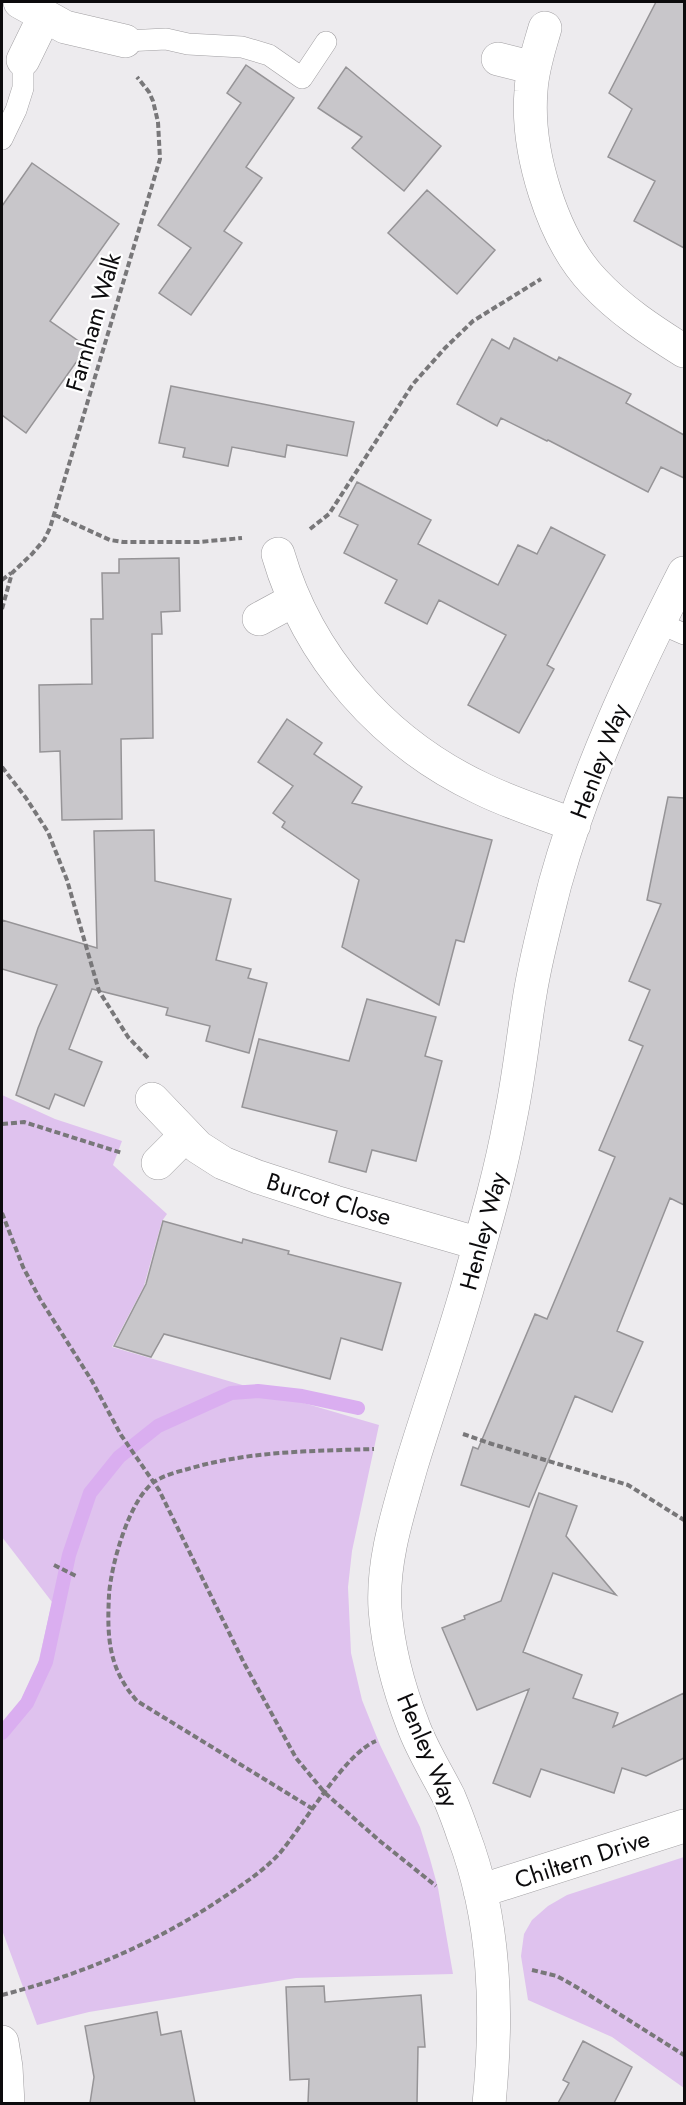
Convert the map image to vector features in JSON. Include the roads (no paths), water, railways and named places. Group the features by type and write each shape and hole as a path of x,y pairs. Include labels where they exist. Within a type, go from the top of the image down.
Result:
{"street":[{"path":"23,60 32,9 65,27 125,42"},
{"path":"545,28 534,68 531,114 540,172 561,231 575,258 612,300 636,320 684,351"},
{"path":"498,59 534,68"},
{"path":"290,544 294,600 334,667 356,696 388,729 417,751 481,789 574,825"},
{"name":"Henley Way","path":"489,2103 493,2057 493,1974 486,1925 466,1840 450,1800 413,1726 393,1659 385,1610 385,1588 391,1540 422,1434 457,1328 500,1173 531,990 556,883 574,825 621,704 672,628 684,573"},
{"path":"259,619 294,600"},
{"name":"Burcot Close","path":"152,1099 198,1147 223,1163 335,1202 480,1244"},
{"path":"158,1162 186,1135"},
{"name":"Chiltern Drive","path":"480,1892 684,1827"},
{"path":"2,2042 8,2103"}],"lane":[{"path":"125,42 166,39 188,44 242,47 269,56 302,78 326,42"},
{"path":"2,139 16,110 23,88 23,60"}],"waterway":[{"path":"2,1733 27,1703 46,1662 69,1555 90,1493 119,1457 158,1426 231,1393 258,1391 302,1396 358,1408"}]}
